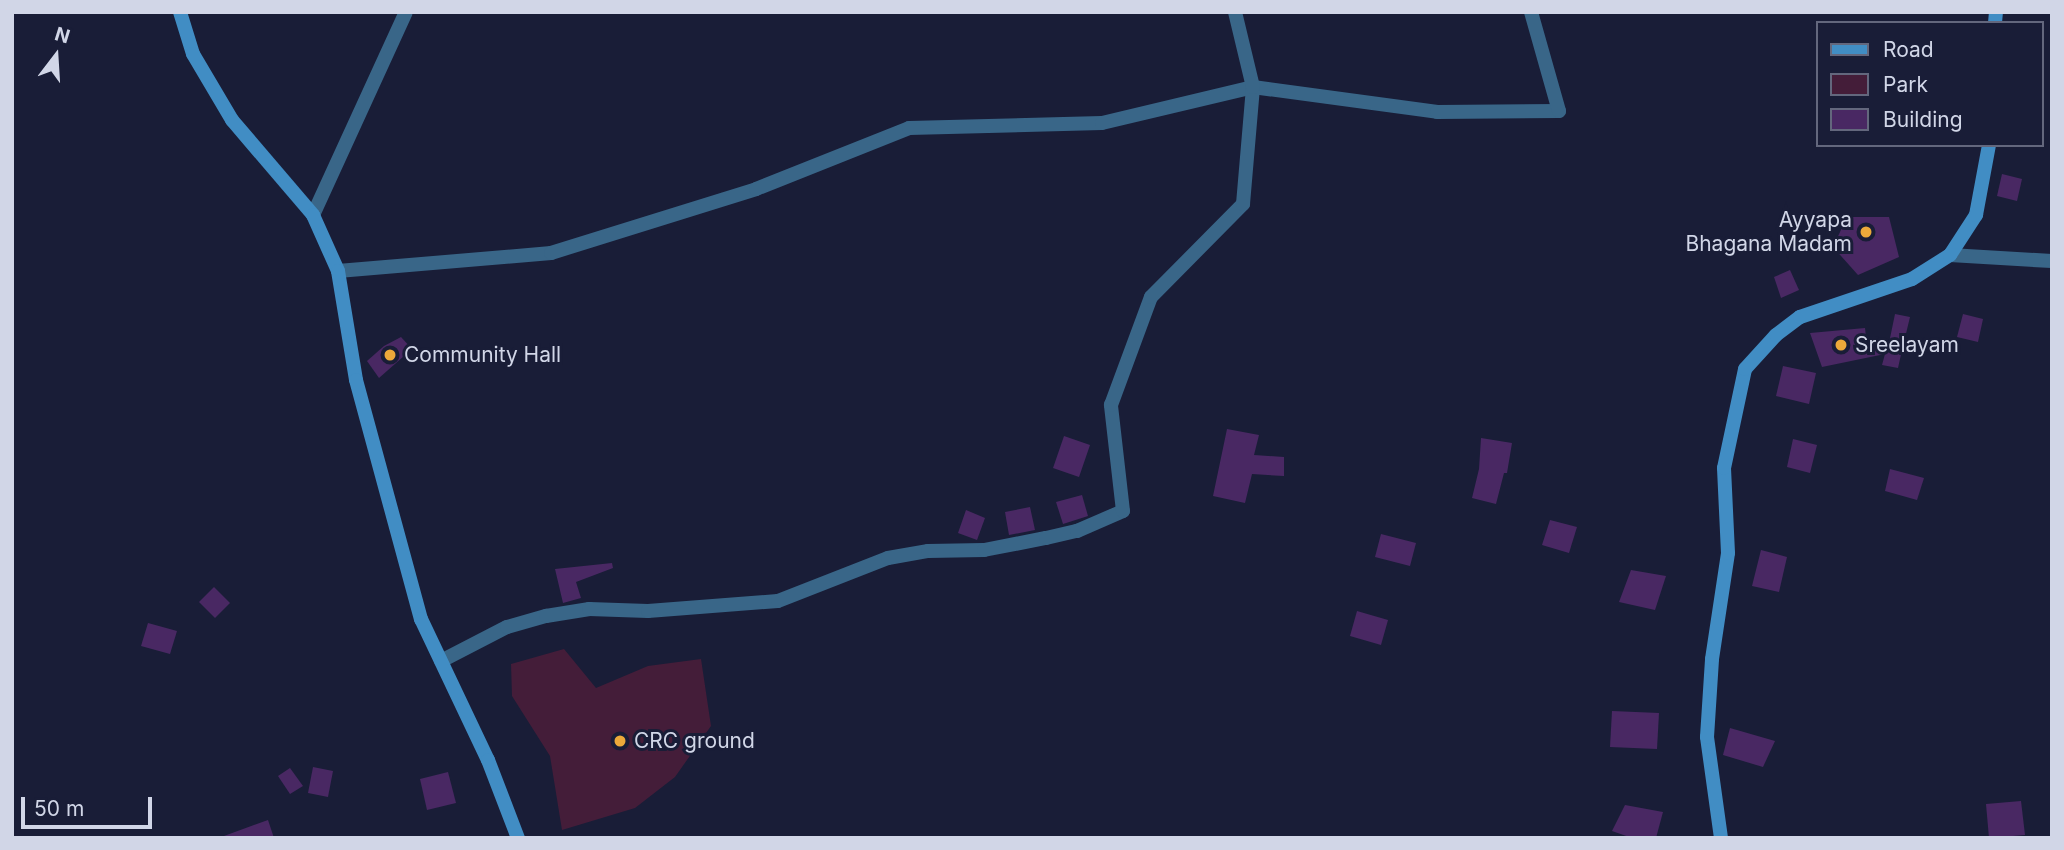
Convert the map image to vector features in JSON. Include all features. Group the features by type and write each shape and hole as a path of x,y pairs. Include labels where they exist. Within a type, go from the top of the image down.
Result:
{"street":[{"path":"180,12 193,54 232,120 313,215 338,271 356,380 379,475 421,618 488,760 518,838"},
{"path":"313,215 406,12"},
{"path":"441,661 507,627 546,617 589,609 649,611 778,601 888,558 928,551 984,550 1046,538 1077,531 1123,511 1111,405 1151,297 1243,204 1253,87 1236,12"},
{"path":"338,271 551,253 756,189 909,128 1102,123 1253,87 1437,112 1559,111 1531,12"},
{"path":"1721,838 1707,737 1712,659 1728,553 1724,468 1745,369 1776,335 1800,317 1912,279 1950,256 1976,215 1989,147"},
{"path":"1950,256 2052,261"}],"green space":[{"name":"CRC ground","path":"564,649 596,688 648,666 701,659 711,726 675,777 635,808 562,830 550,756 512,696 511,664"}],"building":[{"path":"2002,174 2022,179 2017,201 1997,196"},
{"name":"Ayyapa Bhagana Madam","path":"1847,217 1889,217 1899,257 1858,275 1833,247"},
{"path":"1790,270 1799,290 1781,298 1774,277"},
{"path":"1895,314 1910,317 1903,346 1912,348 1902,350 1898,368 1882,365 1885,354 1822,367 1810,333 1865,328 1866,337 1889,343"},
{"path":"1963,314 1983,319 1978,342 1957,337"},
{"name":"Community Hall","path":"401,337 412,349 379,378 367,361 384,346"},
{"path":"1783,366 1816,373 1809,404 1776,396"},
{"path":"1227,429 1259,435 1254,455 1284,457 1284,476 1252,474 1245,503 1213,496"},
{"path":"1064,436 1090,445 1079,477 1053,468"},
{"path":"1481,438 1512,443 1507,473 1504,473 1496,504 1472,498 1479,469"},
{"path":"1793,439 1817,445 1810,473 1787,467"},
{"path":"1890,469 1924,478 1917,500 1885,491"},
{"path":"1082,495 1088,516 1063,524 1056,502"},
{"path":"1030,507 1035,530 1009,535 1005,512"},
{"path":"966,510 985,518 977,540 958,533"},
{"path":"1550,520 1577,527 1569,553 1542,545"},
{"path":"1381,534 1416,543 1410,566 1375,557"},
{"path":"1761,550 1787,557 1779,592 1752,586"},
{"path":"612,563 613,568 576,582 581,598 563,603 555,569"},
{"path":"1631,570 1666,576 1655,610 1619,602"},
{"path":"214,587 230,603 215,618 199,602"},
{"path":"1357,611 1388,620 1381,645 1350,636"},
{"path":"148,623 177,631 170,654 141,646"},
{"path":"1612,711 1659,713 1657,749 1610,747"},
{"path":"1730,728 1775,741 1763,767 1723,755"},
{"path":"313,767 333,771 328,797 308,793"},
{"path":"290,768 303,786 290,794 278,776"},
{"path":"448,772 456,803 427,810 420,779"},
{"path":"2021,801 2025,835 1989,838 1986,804"},
{"path":"1625,805 1663,812 1656,838 1632,838 1612,831"},
{"path":"268,820 274,838 224,838 224,836"}],"place":[{"name":"Ayyapa Bhagana Madam","path":"1866,232"},
{"name":"Sreelayam","path":"1841,345"},
{"name":"Community Hall","path":"390,355"},
{"name":"CRC ground","path":"620,741"}]}
